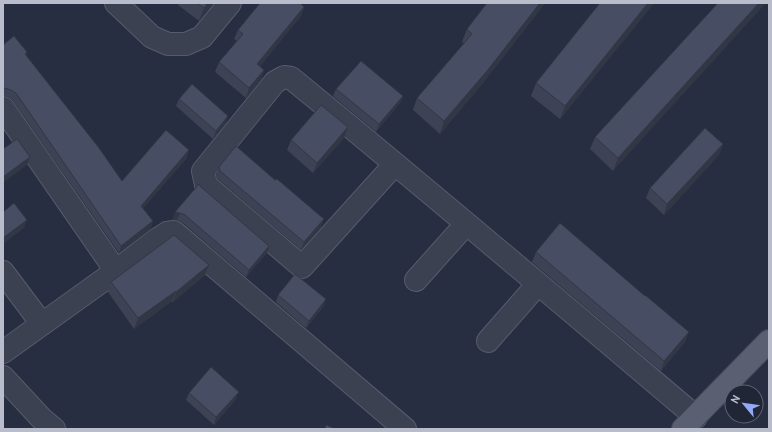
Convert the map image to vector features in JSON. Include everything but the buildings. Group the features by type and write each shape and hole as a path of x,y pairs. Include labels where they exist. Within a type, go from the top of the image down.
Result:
{"main road":[{"path":"689,423 769,341"}],"street":[{"path":"116,3 152,37 168,44 186,44 202,37 230,3"},
{"path":"395,164 302,267 206,186 203,171 275,82 284,77 291,78 395,164 538,284 689,423"},
{"path":"3,108 116,271"},
{"path":"416,280 466,224"},
{"path":"3,352 116,271 156,240 167,233 174,232 405,429"},
{"path":"3,272 42,324"},
{"path":"488,341 538,284"},
{"path":"3,377 42,419 54,429"}]}
